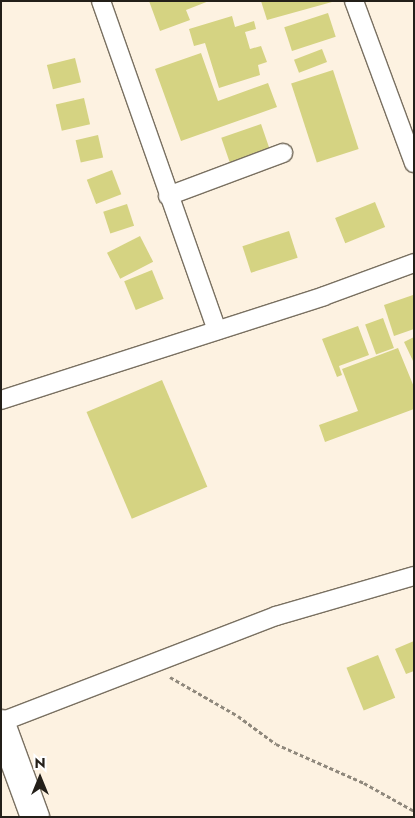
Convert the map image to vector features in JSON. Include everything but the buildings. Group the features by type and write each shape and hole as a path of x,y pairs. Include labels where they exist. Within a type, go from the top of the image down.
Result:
{"highway":[{"path":"1,723 35,817"}],"street":[{"path":"101,1 216,330"},
{"path":"354,1 414,163"},
{"path":"168,196 283,153"},
{"path":"1,400 414,263"},
{"path":"1,723 276,616 414,576"}],"path":[{"path":"155,662 184,687 238,716 276,744 364,783 414,811"}]}
